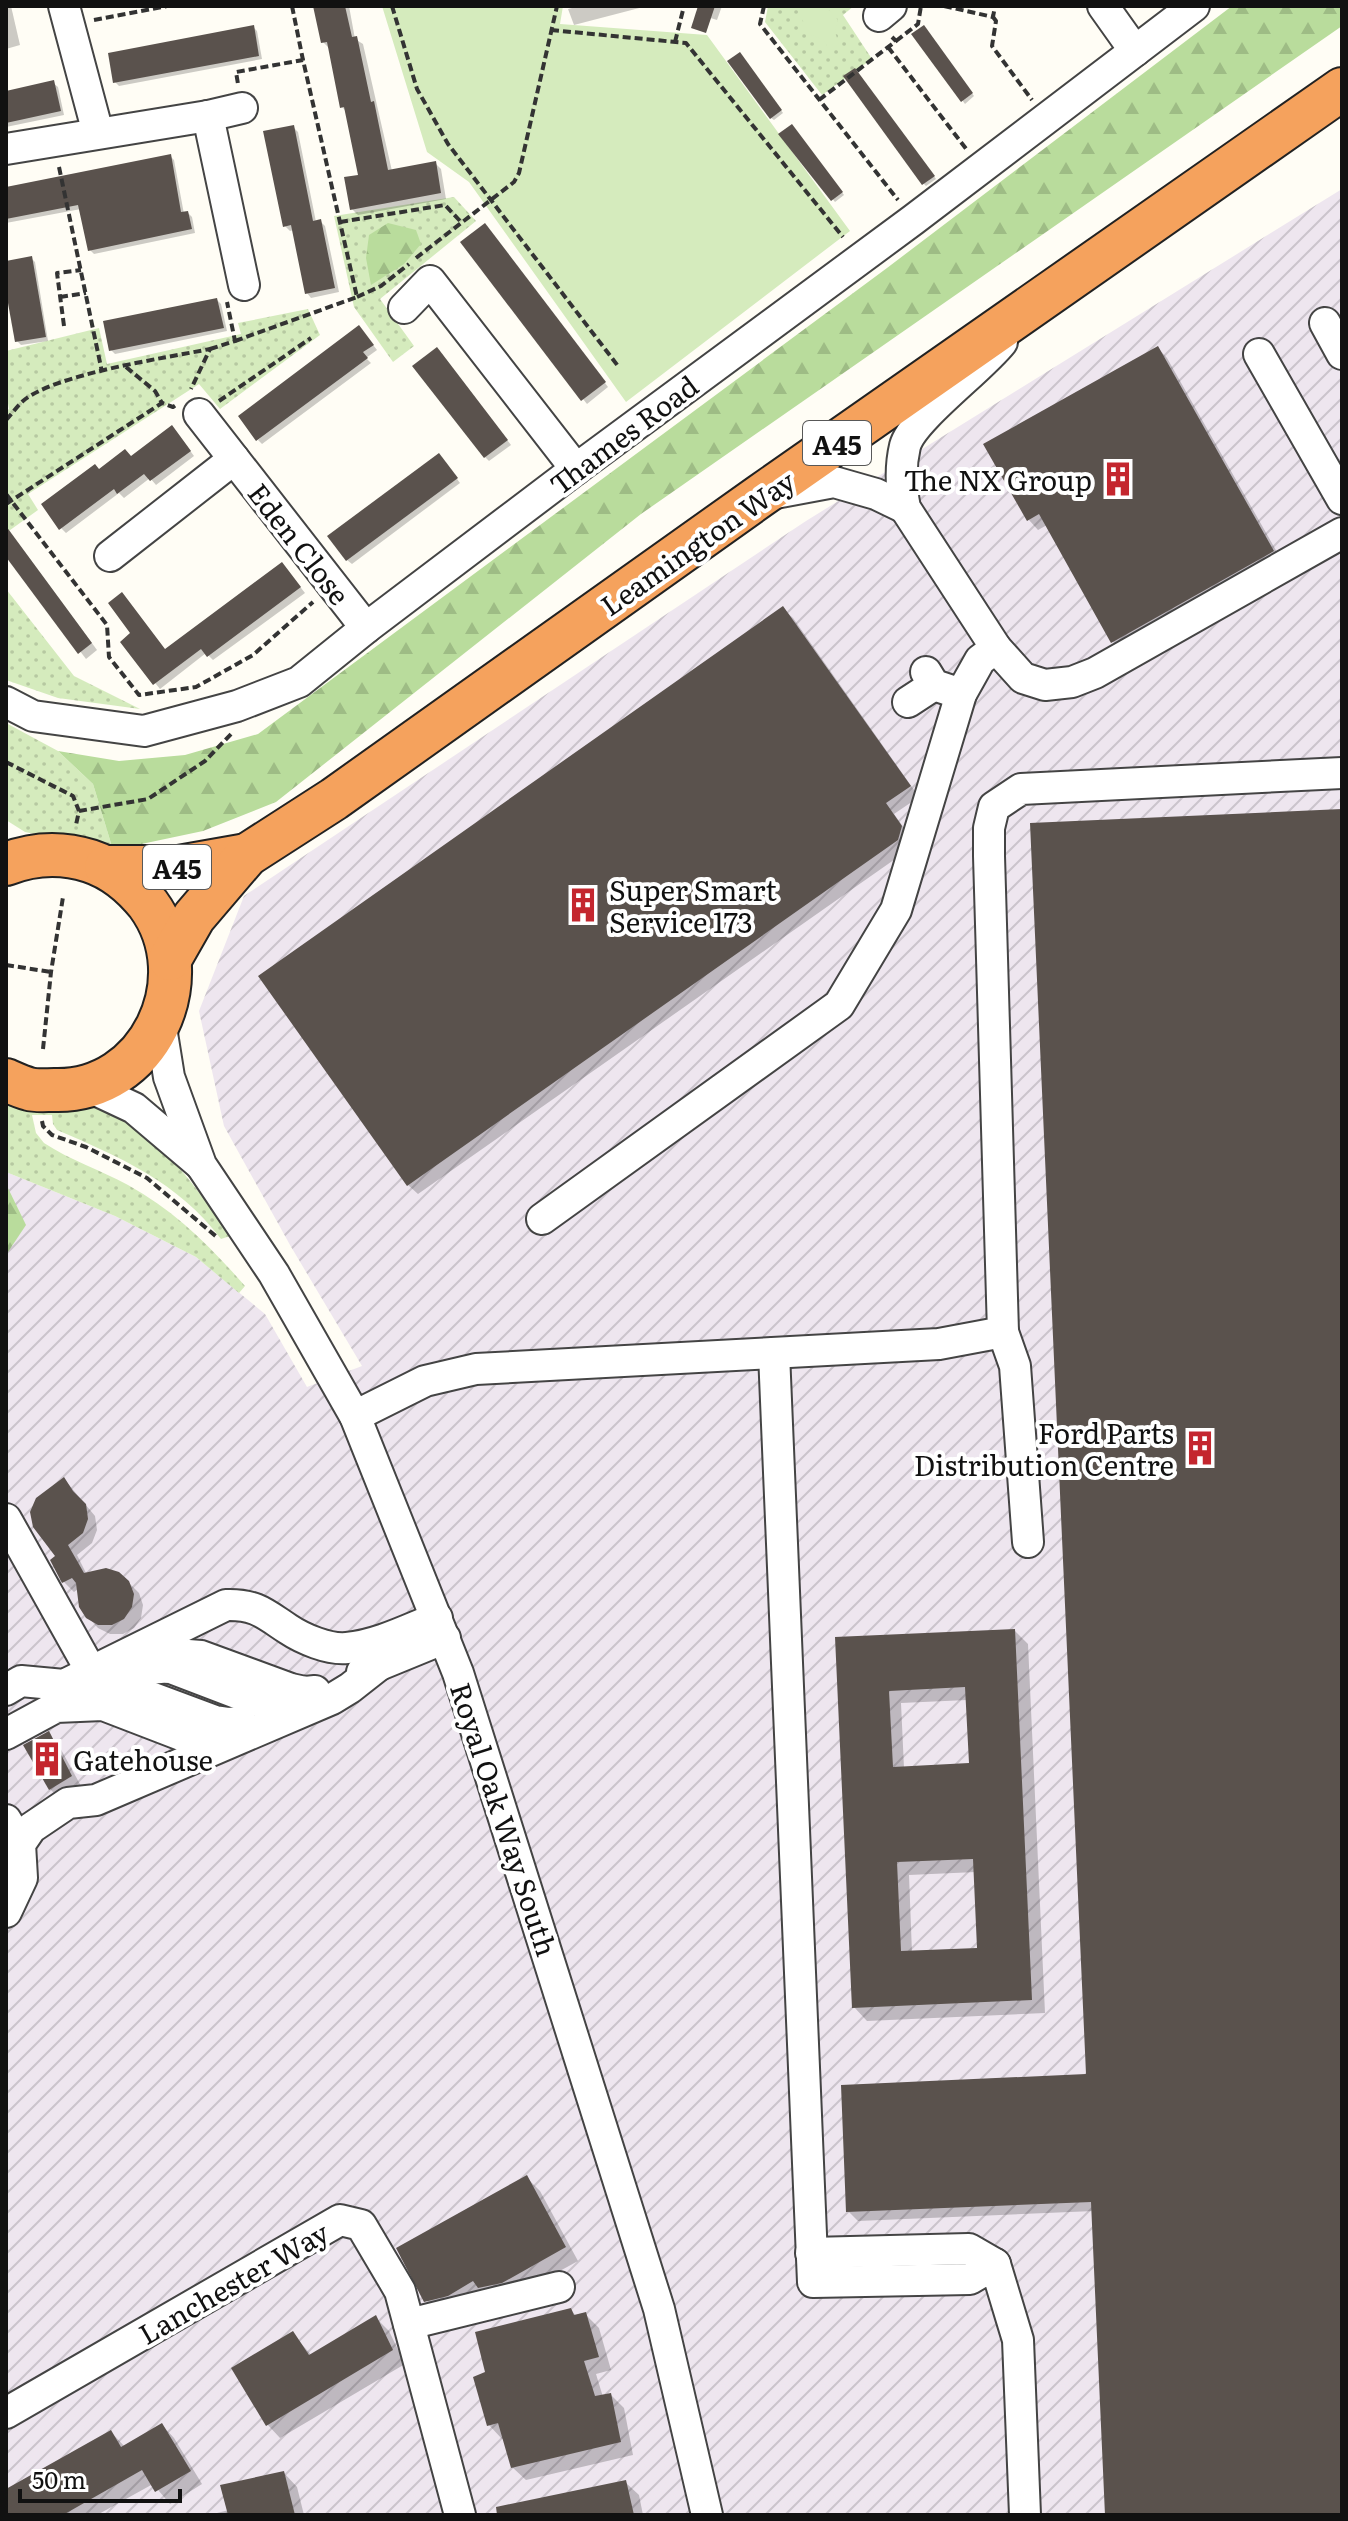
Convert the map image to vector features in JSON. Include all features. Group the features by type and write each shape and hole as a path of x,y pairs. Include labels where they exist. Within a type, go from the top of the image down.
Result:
{"highway":[{"name":"Leamington Way","path":"170,959 194,917 247,855 334,799 760,496 1342,89"},
{"path":"18,854 69,855 106,867 135,887 159,919 170,959 168,999 156,1031 135,1058 106,1079 69,1090 20,1093"},
{"name":"Leamington Way","path":"106,867 179,867 247,855"}],"street":[{"path":"1103,6 1135,51"},
{"name":"Thames Road","path":"6,702 33,716 144,731 237,706 299,682 576,469 913,220 1194,6"},
{"path":"67,16 98,133"},
{"path":"6,149 242,108"},
{"path":"208,116 244,285"},
{"path":"404,308 430,281 576,469"},
{"path":"1028,309 991,357 921,421 905,443 901,487 905,508 996,648 1023,678 1045,685 1072,682 1095,673 1340,540"},
{"path":"1325,323 1342,354"},
{"path":"1259,354 1340,488"},
{"name":"Eden Close","path":"193,406 366,628"},
{"name":"Eden Close","path":"110,556 234,459"},
{"path":"760,496 834,482 876,494 905,508"},
{"path":"908,702 996,648"},
{"path":"542,1219 839,1005 896,910 940,684"},
{"path":"1028,1542 1015,1366 1003,1332 989,856 989,828 994,807 1021,789 1342,773"},
{"name":"Royal Oak Way South","path":"160,1021 169,1077 201,1165 274,1274 355,1416 441,1628 468,1703 659,2309 707,2515"},
{"name":"Royal Oak Way South","path":"85,1085 134,1108 201,1165"},
{"path":"355,1416 425,1381 476,1369 939,1344 1003,1332"},
{"path":"774,1353 813,2282 970,2279 995,2264 1018,2340 1025,2515"},
{"path":"6,1519 106,1683"},
{"path":"391,1636 409,1609 414,1585 414,1561"},
{"path":"6,1734 106,1683 226,1605 238,1604 262,1610 291,1631 345,1649 391,1636 441,1628"},
{"path":"6,1912 22,1878 13,1832 31,1828 68,1803 96,1800 332,1699 378,1666 441,1628"},
{"path":"211,1648 320,1686 281,1706 260,1702 171,1668 157,1667 106,1683 190,1651 211,1648"},
{"path":"6,1690 21,1681 64,1685 106,1683 215,1721 229,1723 281,1706 378,1666"},
{"name":"Lanchester Way","path":"6,2413 340,2220 361,2225 400,2291 460,2515"},
{"path":"409,2324 559,2287"}],"path":[{"path":"67,16 167,6"},
{"path":"292,6 357,297"},
{"path":"392,6 417,89 448,144 618,366"},
{"path":"8,416 23,401 46,388 102,372 210,349 381,286 514,182 519,173 557,6"},
{"path":"675,42 684,6"},
{"path":"764,6 760,24 913,220"},
{"path":"819,100 918,24 921,6"},
{"path":"944,6 993,17"},
{"path":"995,6 992,46 1046,119"},
{"path":"885,11 896,41"},
{"path":"551,30 686,43 843,237"},
{"path":"888,47 981,168"},
{"path":"242,108 236,72 303,60"},
{"path":"54,141 102,372"},
{"path":"340,222 445,205 461,223"},
{"path":"64,326 57,273 81,270"},
{"path":"235,341 224,288 244,285"},
{"path":"60,297 86,293"},
{"path":"126,367 155,391 162,403 173,407 193,406 311,338"},
{"path":"193,406 210,349"},
{"path":"9,502 162,403"},
{"path":"6,494 9,502 107,625 109,657 139,695 196,687 241,662 333,585"},
{"path":"79,811 148,799 194,769 239,726 237,706"},
{"path":"6,762 73,796 79,811 76,827"},
{"path":"43,1049 63,897"},
{"path":"6,965 51,972"},
{"path":"20,1093 52,1135 86,1147 147,1178 228,1247"}],"shaded area":[{"path":"1342,189 1342,2515 6,2515 6,1172 115,1216 196,1257 265,1314 307,1387 362,1366 224,1126 199,1011 244,896 806,521"}],"green space":[{"path":"382,6 563,6 560,24 707,35 850,231 626,402 469,182 427,152"},
{"path":"768,6 854,6 843,15 872,59 822,95 765,22"},
{"path":"799,6 822,7 830,11 838,20 835,32 839,44 828,49 824,40 811,35 798,13"},
{"path":"1232,6 1342,6 1342,26 641,514 276,802 203,831 113,850 93,784 58,751 119,761 185,755 258,734 887,268"},
{"path":"454,197 476,221 380,299 414,346 393,362 354,307 334,216"},
{"path":"388,223 416,230 421,244 404,264 371,285 366,258 369,235"},
{"path":"308,309 320,335 220,409 199,384 28,494 38,510 6,533 6,411 9,409 6,351 99,328 107,364 241,334 238,323"},
{"path":"6,589 74,676 140,709 58,698 6,680"},
{"path":"6,723 58,751 93,784 113,850 25,832 6,820"},
{"path":"6,1099 60,1100 95,1107 143,1133 181,1170 230,1236 221,1239 186,1202 146,1173 57,1130 52,1115 32,1115 36,1133 44,1143 128,1185 161,1206 205,1243 245,1286 239,1293 196,1257 115,1216 6,1172"},
{"path":"6,1184 26,1225 6,1255"}],"building":[{"path":"313,6 345,6 352,37 357,36 388,170 436,161 441,193 350,210 344,177 358,175 327,42 321,43"},
{"path":"698,6 715,6 706,33 691,28"},
{"path":"254,25 259,56 113,83 108,53"},
{"path":"924,25 973,93 961,102 911,34"},
{"path":"740,52 782,110 770,119 727,61"},
{"path":"855,68 935,176 922,185 843,76"},
{"path":"54,80 61,111 6,123 6,91"},
{"path":"792,124 843,192 831,201 778,134"},
{"path":"294,125 313,221 321,219 335,288 305,294 291,225 283,227 263,131"},
{"path":"171,154 181,212 188,211 192,229 88,251 78,205 6,219 6,187"},
{"path":"485,223 606,382 581,401 460,242"},
{"path":"32,256 46,337 15,342 6,292 6,261"},
{"path":"217,298 224,328 109,351 103,321"},
{"path":"359,325 374,345 363,352 368,358 256,441 238,416"},
{"name":"The NX Group","path":"1158,346 1274,551 1111,643 1039,514 1027,521 983,444"},
{"path":"437,347 508,440 484,458 412,366"},
{"path":"172,425 191,451 150,481 144,474 117,494 114,489 59,530 41,504 95,464 99,469 125,449 131,456"},
{"path":"439,453 458,478 346,561 327,536"},
{"path":"6,526 92,643 78,654 6,557"},
{"path":"282,562 301,587 207,657 201,649 153,685 120,642 130,633 108,603 122,592 165,649"},
{"name":"Super Smart Service 173","path":"783,606 911,786 886,803 902,826 898,840 407,1186 258,976"},
{"name":"Ford Parts Distribution Centre","path":"1342,809 1342,2515 1105,2515 1091,2202 846,2212 841,2085 1086,2074 1030,823"},
{"path":"64,1477 86,1504 88,1519 83,1533 68,1545 84,1573 106,1568 119,1572 129,1581 134,1594 132,1607 124,1619 112,1625 98,1625 86,1618 79,1607 76,1583 72,1578 62,1583 50,1560 55,1556 33,1527 30,1512 36,1498"},
{"path":"1015,1629 1032,2000 852,2008 835,1637","holes":["965,1687 969,1763 893,1767 889,1691","973,1859 977,1948 901,1951 897,1862"]},
{"name":"Gatehouse","path":"49,1731 72,1776 49,1790 23,1745"},
{"path":"527,2175 566,2247 502,2283 478,2288 473,2281 448,2296 424,2302 396,2248"},
{"path":"571,2308 574,2315 586,2312 599,2357 584,2361 595,2396 611,2393 621,2442 511,2468 498,2423 487,2426 473,2377 485,2372 475,2332"},
{"path":"376,2315 393,2350 266,2426 231,2368 293,2331 309,2355"},
{"path":"162,2423 191,2471 155,2492 142,2470 63,2515 6,2515 6,2489 111,2430 121,2447"},
{"path":"284,2471 295,2515 228,2515 220,2485"},
{"path":"626,2480 634,2515 497,2515 496,2507"}],"place":[{"name":"The NX Group","path":"1118,479"},
{"name":"Super Smart Service 173","path":"583,905"},
{"name":"Ford Parts Distribution Centre","path":"1200,1448"},
{"name":"Gatehouse","path":"47,1759"}]}
